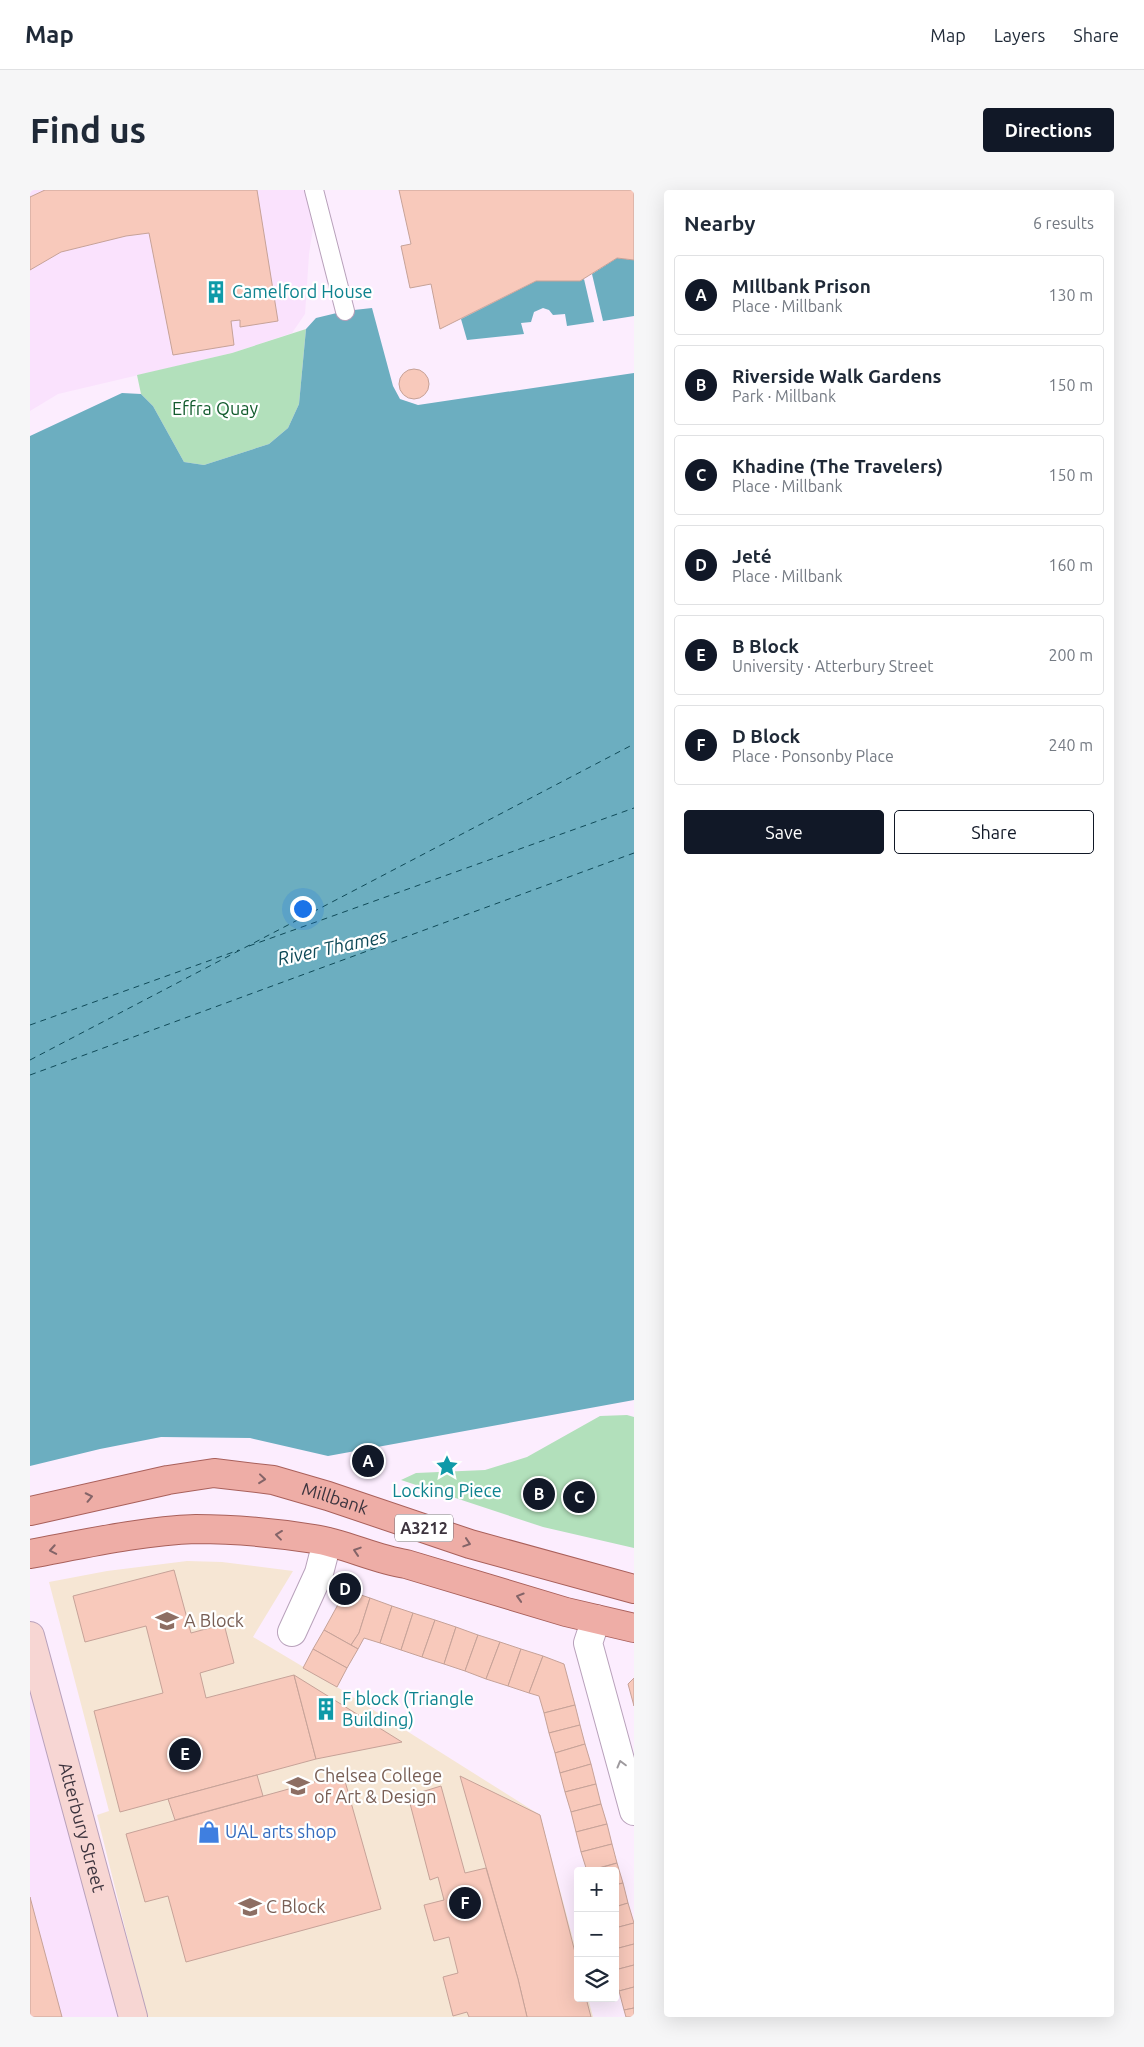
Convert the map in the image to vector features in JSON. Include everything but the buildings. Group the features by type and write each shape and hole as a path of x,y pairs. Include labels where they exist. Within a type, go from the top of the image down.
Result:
{"main road":[{"name":"Millbank","path":"30,1511 168,1480 214,1474 273,1480 328,1496 470,1544 634,1589"},
{"name":"A3212","path":"30,1554 142,1534 196,1529 244,1531 328,1542 386,1561 406,1564 596,1619 634,1628"},
{"name":"Atterbury Street","path":"30,1636 133,2017"}],"street":[{"path":"292,1632 319,1573 328,1542"},
{"path":"596,1619 588,1643 634,1811"}],"lane":[{"path":"314,190 344,311"}],"shaded area":[{"path":"30,190 306,190 314,222 309,254 305,314 292,333 232,353 58,394 30,411"},
{"name":"Chelsea College of Art & Design","path":"187,1561 222,1562 293,1571 253,1637 337,1687 540,1815 574,1943 574,2002 589,2002 593,2017 147,2017 97,1815 109,1811 49,1582 107,1571"},
{"path":"30,1675 119,2017 30,2017"}],"green space":[{"name":"Effra Quay","path":"306,329 299,404 288,428 269,444 204,465 184,462 153,406 141,394 137,375 232,353"},
{"path":"627,1415 634,1417 634,1548 543,1527 401,1480 416,1473 485,1470 527,1457 600,1416"}],"water":[{"path":"617,258 634,260 634,316 603,321 592,274"},
{"path":"584,279 594,322 567,326 565,314 553,315 549,310 543,308 534,312 531,322 521,323 524,334 467,340 461,319 536,281 580,281"},
{"name":"River Thames","path":"372,308 393,386 400,399 418,405 634,373 634,1400 328,1456 250,1438 161,1437 30,1466 30,436 122,393 141,394 153,406 184,462 204,465 269,444 288,428 299,404 306,329 316,318 345,311"}],"ferry route":[{"path":"30,1060 634,744"},
{"path":"249,946 634,808"},
{"path":"30,1075 634,853"},
{"path":"30,1025 239,950"}],"place":[{"name":"Camelford House","path":"216,292"},
{"name":"MIllbank Prison","path":"368,1461"},
{"name":"Locking Piece","path":"447,1466"},
{"name":"Riverside Walk Gardens","path":"539,1494"},
{"name":"Khadine (The Travelers)","path":"579,1497"},
{"name":"Jeté","path":"345,1589"},
{"name":"A Block","path":"167,1621"},
{"name":"F block (Triangle Building)","path":"326,1709"},
{"name":"B Block","path":"185,1754"},
{"name":"Chelsea College of Art & Design","path":"298,1786"},
{"name":"UAL arts shop","path":"209,1832"},
{"name":"D Block","path":"465,1903"},
{"name":"C Block","path":"250,1907"}]}
